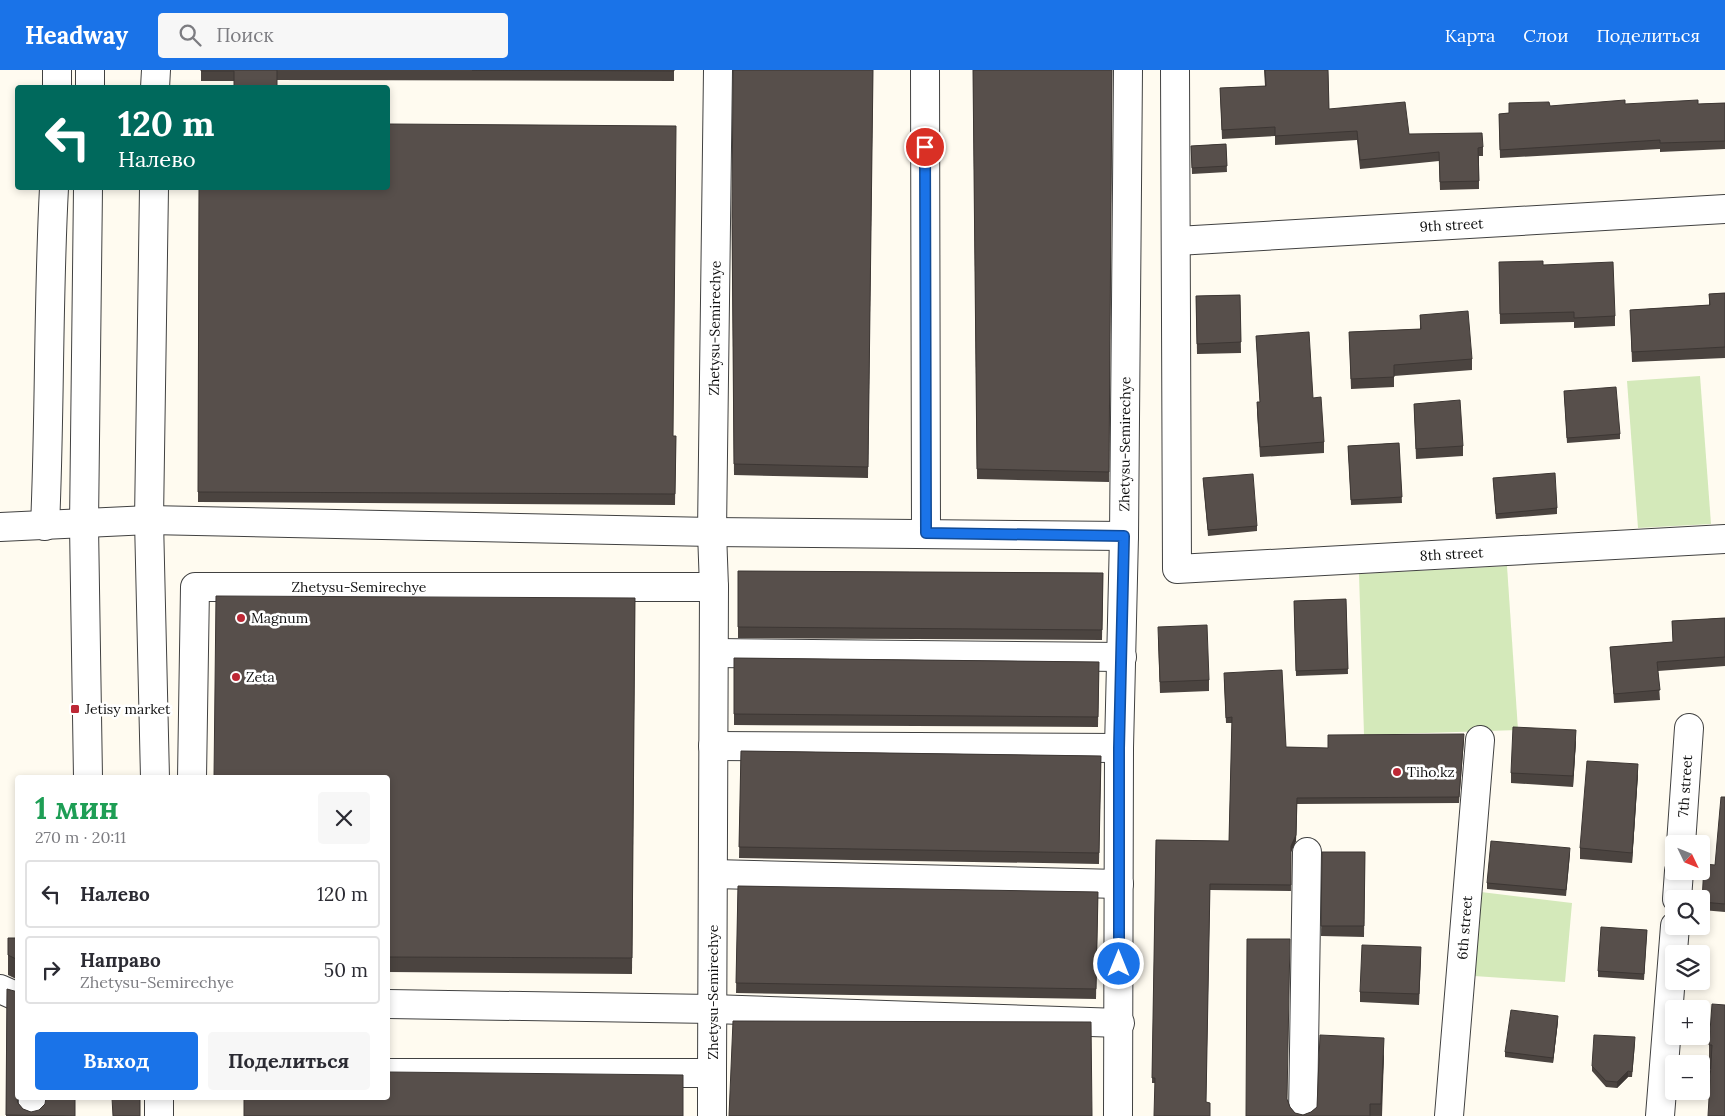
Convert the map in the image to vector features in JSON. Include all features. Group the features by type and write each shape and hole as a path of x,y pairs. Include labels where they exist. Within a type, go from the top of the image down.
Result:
{"street":[{"path":"57,70 57,85"},
{"path":"90,70 90,85"},
{"path":"155,85 156,70"},
{"name":"Zhetysu-Semirechye","path":"390,1073 712,1073 714,587 712,532 718,70"},
{"path":"925,70 926,533"},
{"name":"Zhetysu-Semirechye","path":"1118,1116 1120,1023 1119,748 1124,536 1128,70"},
{"path":"1175,70 1177,241"},
{"path":"45,526 49,425 49,284 54,190"},
{"path":"88,190 84,525 88,775"},
{"path":"154,190 149,520 155,775"},
{"name":"9th street","path":"1177,241 1725,209"},
{"name":"8th street","path":"1177,241 1176,569 1725,539"},
{"path":"0,527 84,525 149,520 712,532 1124,536"},
{"name":"Zhetysu-Semirechye","path":"192,775 195,588 714,587"},
{"path":"714,653 1122,657"},
{"name":"7th street","path":"1682,835 1689,728"},
{"name":"6th street","path":"1449,1116 1480,740"},
{"path":"713,746 1119,748"},
{"path":"1303,1116 1306,852"},
{"path":"713,874 1119,884"},
{"path":"1660,1116 1673,935"},
{"path":"0,989 15,996"},
{"path":"390,1004 712,1009 1120,1023"},
{"path":"712,1073 712,1116"},
{"path":"32,1116 33,1100"},
{"path":"159,1100 159,1116"}],"green space":[{"path":"1700,376 1711,524 1638,528 1627,381"},
{"path":"1507,566 1518,730 1364,735 1359,574"},
{"path":"1481,892 1572,903 1565,982 1474,976"}],"building":[{"path":"277,70 277,85 234,85 234,71 201,71"},
{"path":"472,70 674,70 674,71"},
{"path":"733,70 873,70 868,467 734,464"},
{"path":"973,70 1112,70 1109,472 977,469"},
{"path":"1265,70 1328,70 1329,109 1405,102 1409,134 1482,133 1483,147 1478,148 1479,181 1440,182 1439,152 1360,160 1357,131 1275,136 1275,127 1222,130 1220,88 1266,86"},
{"path":"1625,100 1625,104 1698,100 1698,104 1725,103 1725,141 1660,143 1660,140 1500,150 1499,114 1509,113 1509,103 1549,102 1550,106"},
{"path":"390,124 676,126 673,436 676,436 675,494 198,492 199,190 390,190"},
{"path":"1226,144 1227,166 1192,168 1191,146"},
{"path":"1543,261 1543,265 1613,262 1615,316 1574,318 1574,312 1500,314 1499,262"},
{"path":"1725,293 1725,347 1632,352 1630,310 1710,305 1709,294"},
{"path":"1240,295 1241,342 1197,344 1196,296"},
{"path":"1468,311 1472,359 1394,365 1394,377 1351,379 1349,332 1421,329 1420,315"},
{"path":"1309,332 1313,398 1321,397 1324,442 1260,447 1257,402 1260,402 1256,336"},
{"path":"1616,387 1620,434 1567,438 1564,391"},
{"path":"1460,400 1463,446 1416,449 1414,404"},
{"path":"1399,443 1402,497 1351,500 1348,446"},
{"path":"1555,473 1557,508 1496,514 1493,478"},
{"path":"1253,474 1257,526 1208,530 1203,478"},
{"path":"738,571 1103,573 1102,630 738,627"},
{"path":"216,596 635,598 632,958 390,957 390,775 214,775"},
{"path":"1346,599 1348,669 1296,671 1294,601"},
{"path":"1725,618 1725,657 1657,662 1660,690 1614,694 1610,647 1673,642 1672,621"},
{"path":"1207,625 1209,680 1160,682 1158,627"},
{"path":"734,658 1099,662 1098,717 734,714"},
{"path":"1282,670 1286,747 1328,748 1328,735 1464,734 1459,797 1297,798 1296,835 1291,846 1291,885 1210,884 1206,1102 1210,1103 1210,1116 1154,1116 1155,1078 1152,1078 1156,840 1229,841 1232,717 1226,718 1224,673"},
{"path":"1513,727 1576,730 1573,776 1511,773"},
{"path":"741,751 1101,756 1099,853 739,847"},
{"path":"1587,761 1638,764 1632,853 1580,848"},
{"path":"1721,797 1725,797 1725,904 1710,903 1710,890 1703,890 1703,880 1710,880 1710,865 1715,865"},
{"path":"1491,841 1570,848 1566,890 1487,883"},
{"path":"1322,852 1365,852 1364,926 1321,926"},
{"path":"738,886 1098,892 1096,989 736,983"},
{"path":"1601,927 1647,930 1644,974 1598,971"},
{"path":"8,938 15,938 15,958 8,955"},
{"path":"1247,939 1290,939 1287,1099 1290,1107 1295,1113 1303,1115 1317,1107 1320,1035 1384,1038 1381,1104 1370,1104 1370,1116 1246,1116"},
{"path":"1362,945 1421,947 1419,994 1360,992"},
{"path":"7,989 15,991 15,1100 17,1100 23,1109 31,1112 39,1110 45,1104 46,1100 75,1100 75,1116 6,1115"},
{"path":"1712,1004 1725,1005 1725,1116 1708,1116 1712,1045 1710,1045"},
{"path":"1511,1010 1558,1016 1553,1058 1505,1052"},
{"path":"733,1021 1091,1022 1092,1116 729,1116"},
{"path":"1594,1035 1635,1037 1632,1072 1628,1071 1617,1082 1606,1081 1592,1066"},
{"path":"390,1072 683,1075 683,1116 244,1116 244,1100 390,1100"},
{"path":"112,1100 140,1100 140,1116 113,1116"}],"place":[{"name":"Magnum","path":"241,618"},
{"name":"Zeta","path":"236,677"},
{"name":"Jetisy market","path":"75,709"},
{"name":"Tiho.kz","path":"1397,772"}],"route":[{"path":"925,147 926,533 1124,536 1119,748 1119,964"}]}
